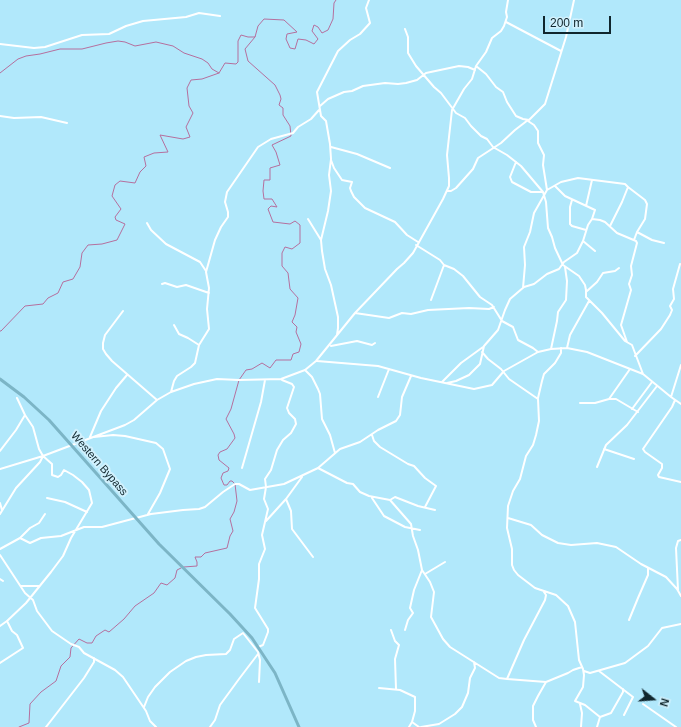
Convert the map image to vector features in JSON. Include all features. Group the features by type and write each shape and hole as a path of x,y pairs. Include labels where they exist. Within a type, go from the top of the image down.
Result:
{"main road":[{"name":"Western Bypass","path":"0,379 24,397 49,420 72,444 134,518 186,572 230,614 258,647"},
{"path":"258,647 274,673 300,727"}],"street":[{"path":"337,336 338,317 331,285 325,272 321,240 331,196 329,175 331,159 326,121 321,116 317,98 317,90 338,51 350,40 360,34 370,23 366,8 369,0"},
{"path":"0,469 43,456 130,422 157,400 171,392 194,384 212,380 281,379 305,370 316,361 330,346 355,313 413,253 416,245 447,191 449,186 449,178 446,156 453,108 472,78 476,66 484,57 492,38 501,31 506,22 508,0"},
{"path":"447,191 451,192 456,188 472,169 478,158 501,143 529,120 545,104 566,37 574,0"},
{"path":"0,44 34,48 45,47 82,35 110,34 126,26 143,21 186,18 199,13 220,16"},
{"path":"506,22 561,51"},
{"path":"405,29 407,34 408,53 416,66 458,115 467,121 481,136 487,139 493,147 516,162 545,191"},
{"path":"206,272 215,240 228,217 225,202 227,192 258,147 264,142 293,133 298,127 311,119 328,100 344,92 352,91 363,86 385,83 406,83 417,80 430,71 459,66 468,67 475,70"},
{"path":"476,66 486,74 496,88 504,94 516,116 528,120 538,130 538,143 544,155 543,166 546,180 545,191 548,228 555,248 564,266 567,281 566,300 558,312 551,349"},
{"path":"0,116 14,118 41,117 67,123"},
{"path":"330,147 352,152 390,168"},
{"path":"331,159 334,168 342,180 352,182 350,188 351,191 354,197 365,208 395,222 407,235 418,242"},
{"path":"516,162 510,177 512,182 531,192 545,191 566,180 578,178 625,184 645,200 647,206 645,219 636,232 634,240"},
{"path":"330,170 334,168"},
{"path":"586,206 592,180"},
{"path":"441,382 447,378 461,363 484,346 496,333 508,303 523,288 536,283 547,274 564,266 564,262 579,250 595,214 595,210 565,196 555,186"},
{"path":"610,226 628,187"},
{"path":"523,288 525,265 524,247 528,239 534,213 545,191"},
{"path":"572,200 570,207 570,224 572,226 587,230"},
{"path":"308,219 321,240"},
{"path":"592,219 600,220 610,226 617,233 634,240 637,243 631,266 632,275 629,284 631,290 621,325 627,342"},
{"path":"147,224 151,230 166,244 200,262 206,272 209,293 207,309 209,329 199,345 195,363 177,376 171,392"},
{"path":"636,232 652,240 664,243"},
{"path":"584,241 595,251"},
{"path":"416,245 444,265 454,269 463,276 480,297 490,303 501,320 513,327 518,340 538,352"},
{"path":"635,356 661,329 670,315 672,310 670,306 674,299 673,289 680,264"},
{"path":"431,300 444,265"},
{"path":"564,266 578,276 585,285 585,296 627,342 632,345 642,374"},
{"path":"586,292 597,282 603,273 615,271 619,268"},
{"path":"162,284 165,283 176,287 188,286 209,293"},
{"path":"566,348 570,335 589,301"},
{"path":"355,313 389,318 400,313 411,314 428,310 494,308"},
{"path":"123,311 105,335 103,349 127,375 157,400"},
{"path":"174,325 179,334 199,345"},
{"path":"330,346 355,342 370,345 375,343"},
{"path":"446,383 456,381 469,375 480,364 484,346"},
{"path":"561,348 561,353 548,370 542,381 538,399 539,421 534,443 526,456 520,479 510,499 507,510 507,528 512,549 513,567 518,575 535,588 556,595 568,606 575,622 578,655 582,667 590,673 629,661 648,646 662,628 681,624"},
{"path":"316,361 372,365 411,376 470,389 479,389 492,385 504,371 538,352 566,348 587,352 642,374 681,404"},
{"path":"482,352 488,359 504,371 509,379 538,399"},
{"path":"671,397 681,365"},
{"path":"378,397 389,369"},
{"path":"608,399 630,369"},
{"path":"305,370 312,377 320,394 322,419 330,435 335,454"},
{"path":"90,438 101,411 116,388 127,375"},
{"path":"20,538 30,543 41,538 61,536 84,527 102,527 134,518 174,510 202,508 236,484 250,490 281,485 303,476 318,468 340,449 357,444 398,419 402,397 411,376"},
{"path":"258,647 263,645 268,632 268,629 255,608 259,579 259,564 265,548 262,535 268,509 264,499 266,487 265,478 271,470 277,450 283,440 291,433 296,424 295,419 289,413 287,408 294,386 281,379"},
{"path":"242,468 261,402 265,380"},
{"path":"632,409 652,382"},
{"path":"597,467 609,441 620,432 638,412 657,386"},
{"path":"0,626 7,621 30,597 63,556 92,503 86,486 73,475 64,470 58,477 52,474 52,464 43,456 33,427 25,415 17,398"},
{"path":"580,403 594,403 608,399 616,399 638,412"},
{"path":"675,400 672,407 655,429 643,449 662,464 662,468 658,475 659,477 681,482"},
{"path":"0,451 25,415"},
{"path":"90,438 113,435 124,436 156,443 163,449 170,469 160,493 148,515"},
{"path":"372,435 374,441 380,447 414,466 425,478 436,486 425,507"},
{"path":"604,449 634,459"},
{"path":"0,514 16,488 40,462 43,456"},
{"path":"318,468 352,484 360,492 371,497 390,500 395,497 435,510"},
{"path":"265,522 286,499 296,483 303,476"},
{"path":"371,497 384,516 400,525 420,530"},
{"path":"47,498 65,502 87,512"},
{"path":"286,499 291,511 292,529 312,557"},
{"path":"390,500 399,513 409,522 412,529 422,570 430,582 434,592 431,618 443,639 447,643 463,656 482,666 499,678 546,682 582,667"},
{"path":"0,503 2,510"},
{"path":"0,550 20,538 30,528 39,523 45,514"},
{"path":"508,518 531,525 542,536 558,543 571,545 598,543 616,547 630,558 666,577 681,596"},
{"path":"678,591 676,548 678,541 681,540"},
{"path":"0,555 20,586 33,600 37,611 52,631 73,645 82,649 84,653 115,670 123,677 144,707 150,721 156,727"},
{"path":"425,574 445,562"},
{"path":"629,620 648,575 648,568"},
{"path":"405,630 408,620 413,613 410,608 416,584 422,570"},
{"path":"20,586 39,586"},
{"path":"507,679 524,640 545,600 546,595 543,591"},
{"path":"0,663 22,648 17,635 12,631 7,621"},
{"path":"391,630 395,641 399,645 395,659 396,689"},
{"path":"144,707 148,697 155,687 170,672 186,661 196,657 226,654 230,650 234,639 243,633 258,654 260,660 259,682"},
{"path":"210,727 215,720 220,705 258,654"},
{"path":"46,727 84,678 94,662 93,657"},
{"path":"412,722 420,727 434,725 447,719 462,708 468,693 470,678 475,668 473,661"},
{"path":"475,668 482,666"},
{"path":"584,670 583,687 575,701 585,705 600,718"},
{"path":"599,671 633,697 624,715"},
{"path":"536,727 533,720 534,706 546,682"},
{"path":"379,688 390,690 396,689 415,697 415,711 409,727"},
{"path":"596,727 600,718 611,712 623,692 623,689"},
{"path":"579,703 582,713 581,727"},
{"path":"643,704 676,727"},
{"path":"434,725 439,727"}],"waterway":[{"path":"0,331 25,306 43,304 48,298 58,293 63,282 73,279 80,267 82,253 88,245 102,244 117,240 125,224 116,220 115,217 121,209 112,196 115,185 120,181 135,183 140,172 146,166 144,157 154,153 168,152 160,135 183,139 190,137 186,127 193,113 189,106 187,88 191,80 202,79 219,73 225,63 236,64 238,62 238,41 241,35 255,37 258,26 264,19 284,20 297,32 287,34 286,39 290,48 295,49 298,39 306,40 314,44 318,39 312,31 314,25 318,27 322,33 328,30 333,19 334,3 336,0"},
{"path":"184,567 197,566 195,557 201,557 205,553 227,548 233,531 230,519 237,501 235,484 230,481 227,485 224,485 221,478 223,473 228,471 229,468 219,460 218,455 220,452 227,449 235,438 226,419 231,409 239,380 246,370 252,369 262,363 270,368 276,360 291,360 293,354 299,352 301,344 296,332 297,327 292,322 295,315 298,298 290,289 288,273 282,266 282,253 285,247 292,249 300,243 300,225 295,221 290,224 273,222 268,209 271,206 277,207 272,199 264,199 263,191 264,180 270,180 270,168 280,165 272,145 291,136 290,126 283,115 283,108 279,105 281,99 275,85 248,61 245,49 255,37"},
{"path":"0,73 18,59 26,56 60,49 82,49 118,41 135,46 156,42 173,46 184,53 202,59 208,63 212,69 219,73"},
{"path":"19,727 29,723 30,704 41,692 56,681 61,666 70,657 71,648 79,639 87,643 92,643 96,636 105,630 109,632 124,619 135,606 154,593 161,583 167,585 175,578 177,570 181,568"}]}
